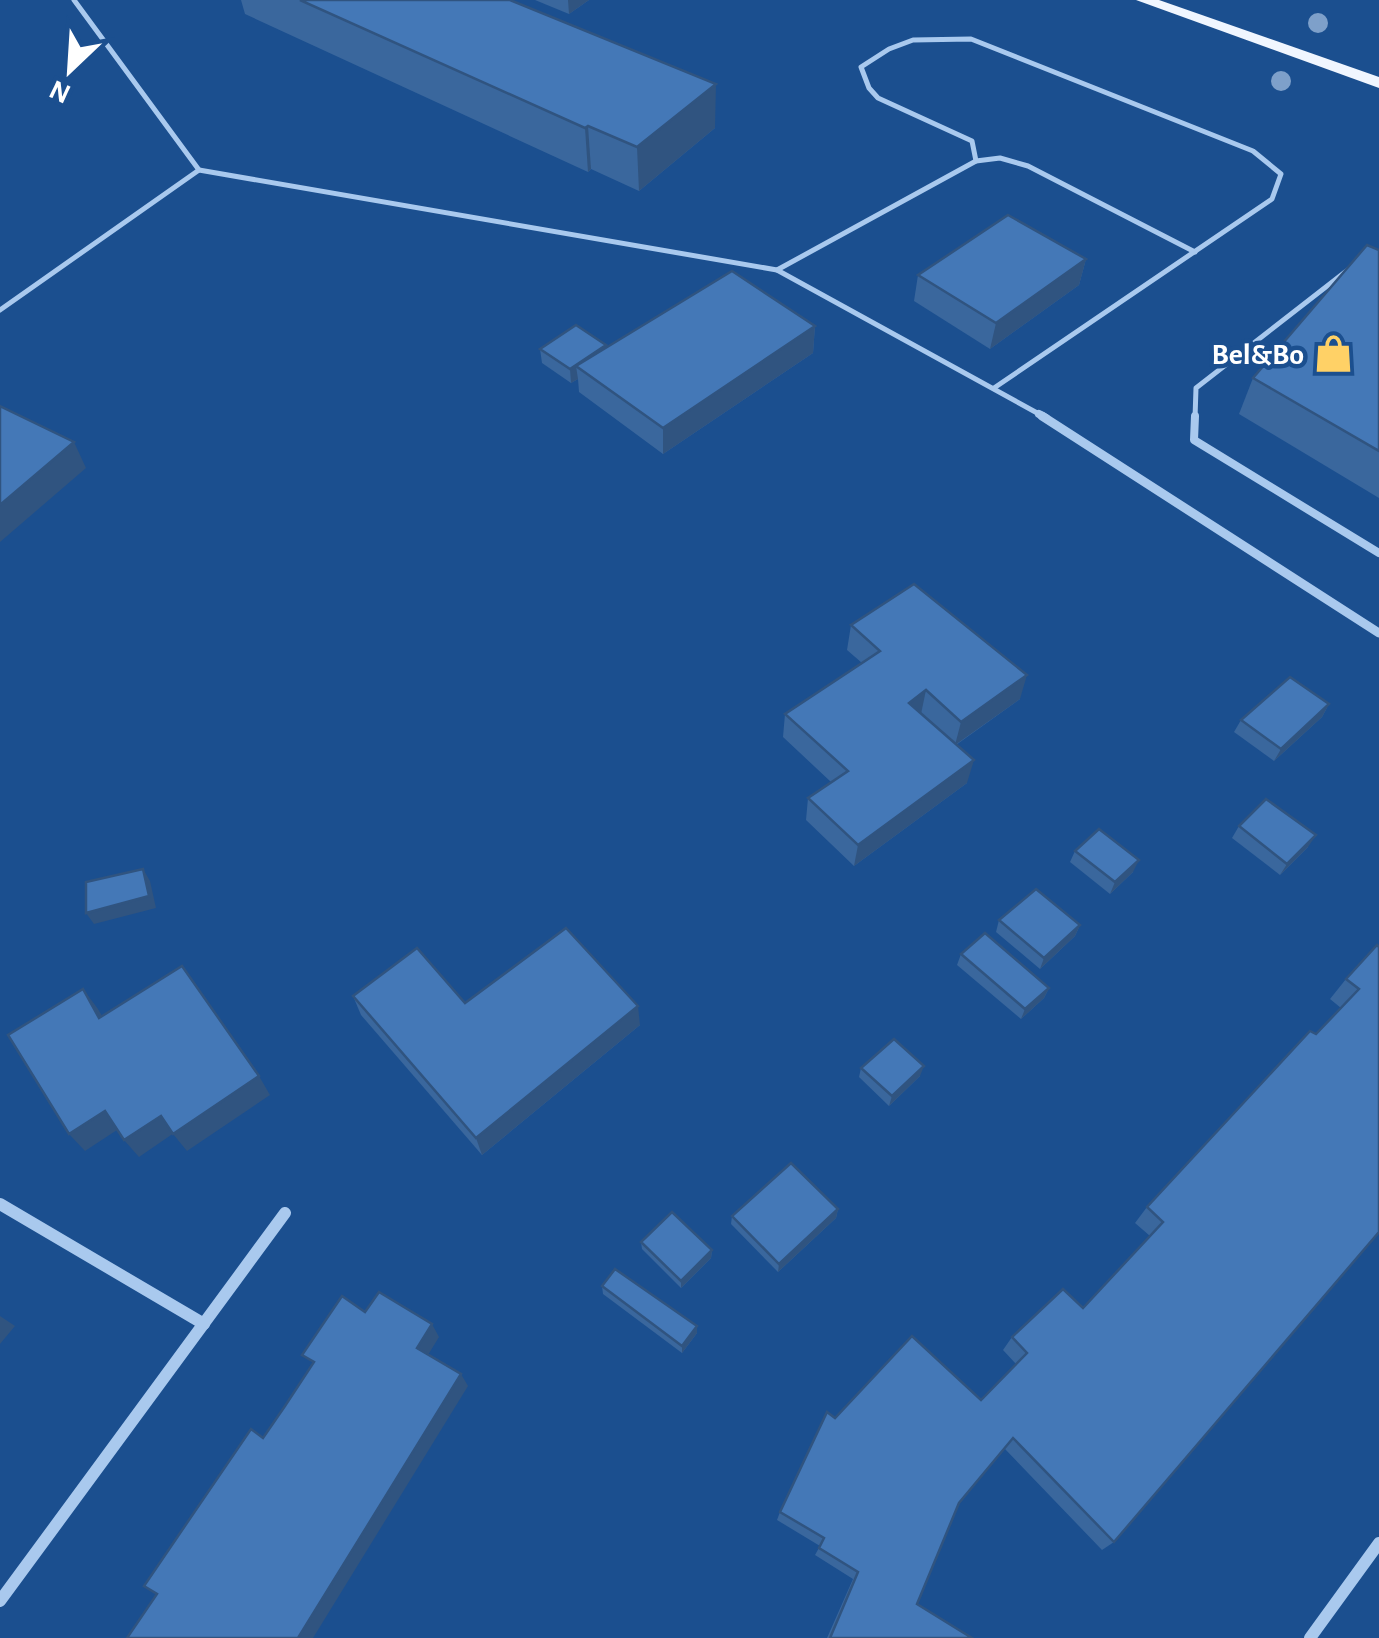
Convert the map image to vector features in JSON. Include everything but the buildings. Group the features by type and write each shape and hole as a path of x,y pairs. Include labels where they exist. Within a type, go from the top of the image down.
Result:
{"main road":[{"path":"1144,0 1379,83"}],"street":[{"path":"1040,414 1379,633"},
{"path":"0,1204 204,1324"},
{"path":"0,1602 285,1213"},
{"path":"1310,1638 1379,1543"}],"lane":[{"path":"74,0 199,170 777,270 1040,414"},
{"path":"976,160 972,141 949,126 894,107 870,90 861,67 888,45 926,38 972,39 1253,151 1281,174 1272,199 994,388"},
{"path":"777,270 976,160 1000,158 1028,166 1195,252"},
{"path":"0,310 199,170"},
{"path":"1360,260 1196,388 1194,440 1379,553"}],"place":[{"name":"Bel&Bo","path":"1334,354"}]}
